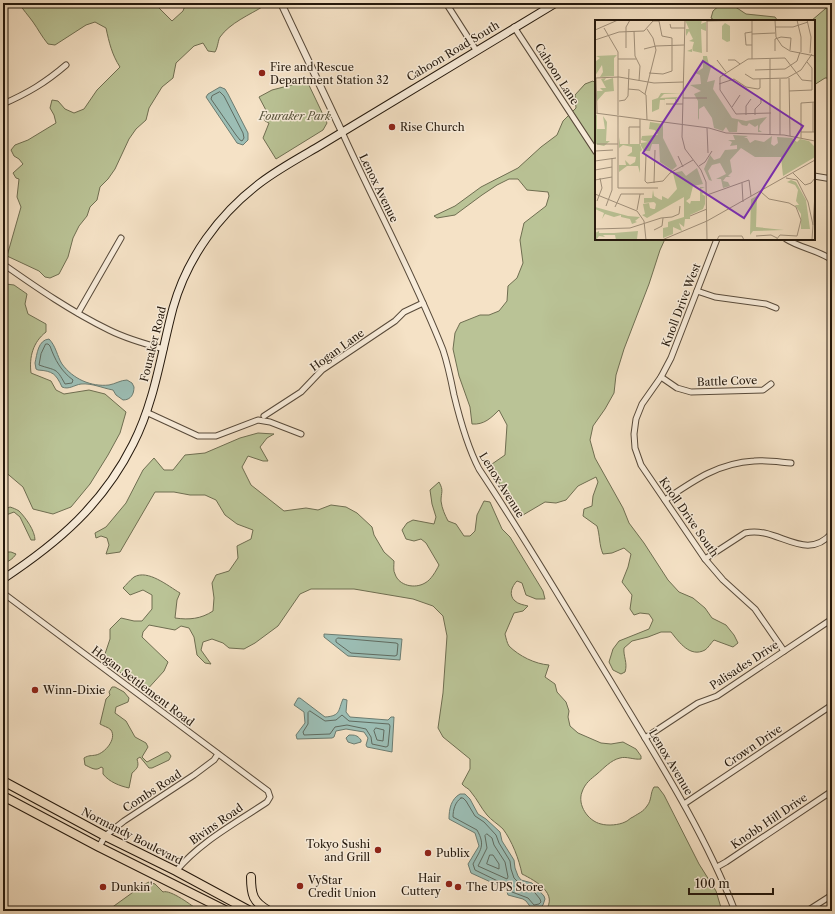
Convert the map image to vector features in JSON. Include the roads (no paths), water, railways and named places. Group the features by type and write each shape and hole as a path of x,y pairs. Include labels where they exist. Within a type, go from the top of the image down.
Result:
{"main road":[{"name":"Cahoon Road South","path":"342,132 556,3"},
{"name":"Fouraker Road","path":"3,579 58,539 75,524 105,490 126,457 134,443 146,412 164,349 173,308 186,274 204,241 219,222 242,198 260,183 284,166 342,132"},
{"name":"Normandy Boulevard","path":"3,781 105,836 176,871 238,908 250,911"},
{"path":"3,796 98,847 227,911"},
{"path":"251,877 251,891 255,900 258,904 269,911"}],"street":[{"name":"Lenox Avenue","path":"281,3 423,304 444,353 470,453 541,567 684,804 717,867 735,911"},
{"path":"446,3 476,50"},
{"name":"Cahoon Lane","path":"514,27 595,150"},
{"path":"3,104 24,95 50,78 66,65"},
{"path":"815,176 832,179"},
{"path":"78,313 121,238"},
{"name":"Knoll Drive West","path":"661,377 671,358 717,240"},
{"path":"788,240 795,245 818,253 832,260"},
{"path":"3,264 78,313 110,331 136,341 164,349"},
{"path":"697,290 716,298 766,304 776,308"},
{"name":"Hogan Lane","path":"264,416 301,392 322,370 395,321 404,312 423,304"},
{"name":"Battle Cove","path":"661,377 677,388 695,393 763,390 771,384"},
{"name":"Knoll Drive South","path":"661,377 642,404 636,419 634,434 635,448 639,462 705,559 723,580 755,609 784,651"},
{"path":"146,412 198,436 216,436 258,420 270,422 301,434"},
{"path":"665,500 693,481 715,469 729,464 756,461 791,464"},
{"path":"705,559 745,533 752,532 770,534 802,545 810,546 825,541 832,533"},
{"name":"Hogan Settlement Road","path":"3,593 268,791 270,797"},
{"name":"Palisades Drive","path":"645,738 698,703 717,696 832,619"},
{"name":"Crown Drive","path":"684,804 832,705"},
{"name":"Combs Road","path":"98,847 105,836 124,821 194,775 214,760 218,754"},
{"name":"Knobb Hill Drive","path":"717,867 832,791"},
{"name":"Bivins Road","path":"176,871 199,847 267,802 270,797"},
{"path":"807,911 832,895"}],"water":[{"path":"220,87 225,89 248,133 248,140 243,145 237,143 206,97 208,94"},
{"path":"49,339 62,364 71,374 83,381 96,385 109,385 127,380 132,383 134,387 132,396 123,400 116,395 113,390 89,384 81,384 69,388 62,387 56,376 51,372 36,369 35,363 40,345 45,340"},
{"path":"324,634 402,639 400,660 348,656 324,637"},
{"path":"298,698 325,717 334,715 338,712 343,699 347,700 346,712 350,717 388,720 391,717 394,717 392,752 367,747 366,745 368,738 364,732 346,729 336,731 334,737 332,738 297,739 296,735 305,723 304,712 294,705"},
{"path":"349,735 357,736 361,742 354,744 348,742 346,738"},
{"path":"460,794 465,794 470,799 478,814 500,832 502,841 514,860 515,868 521,880 532,883 544,896 545,899 543,905 539,909 532,909 523,899 508,895 506,889 471,873 468,864 479,846 475,833 449,819 451,805 454,799"}],"place":[{"name":"Fire and Rescue Department Station 32","path":"262,73"},
{"name":"Rise Church","path":"392,127"},
{"name":"Winn-Dixie","path":"35,690"},
{"name":"Tokyo Sushi and Grill","path":"378,850"},
{"name":"Publix","path":"428,853"},
{"name":"Hair Cuttery","path":"449,884"},
{"name":"VyStar Credit Union","path":"300,886"},
{"name":"Dunkin'","path":"103,887"},
{"name":"The UPS Store","path":"458,887"}],"park label":[{"name":"Fouraker Park","path":"295,116"}]}
